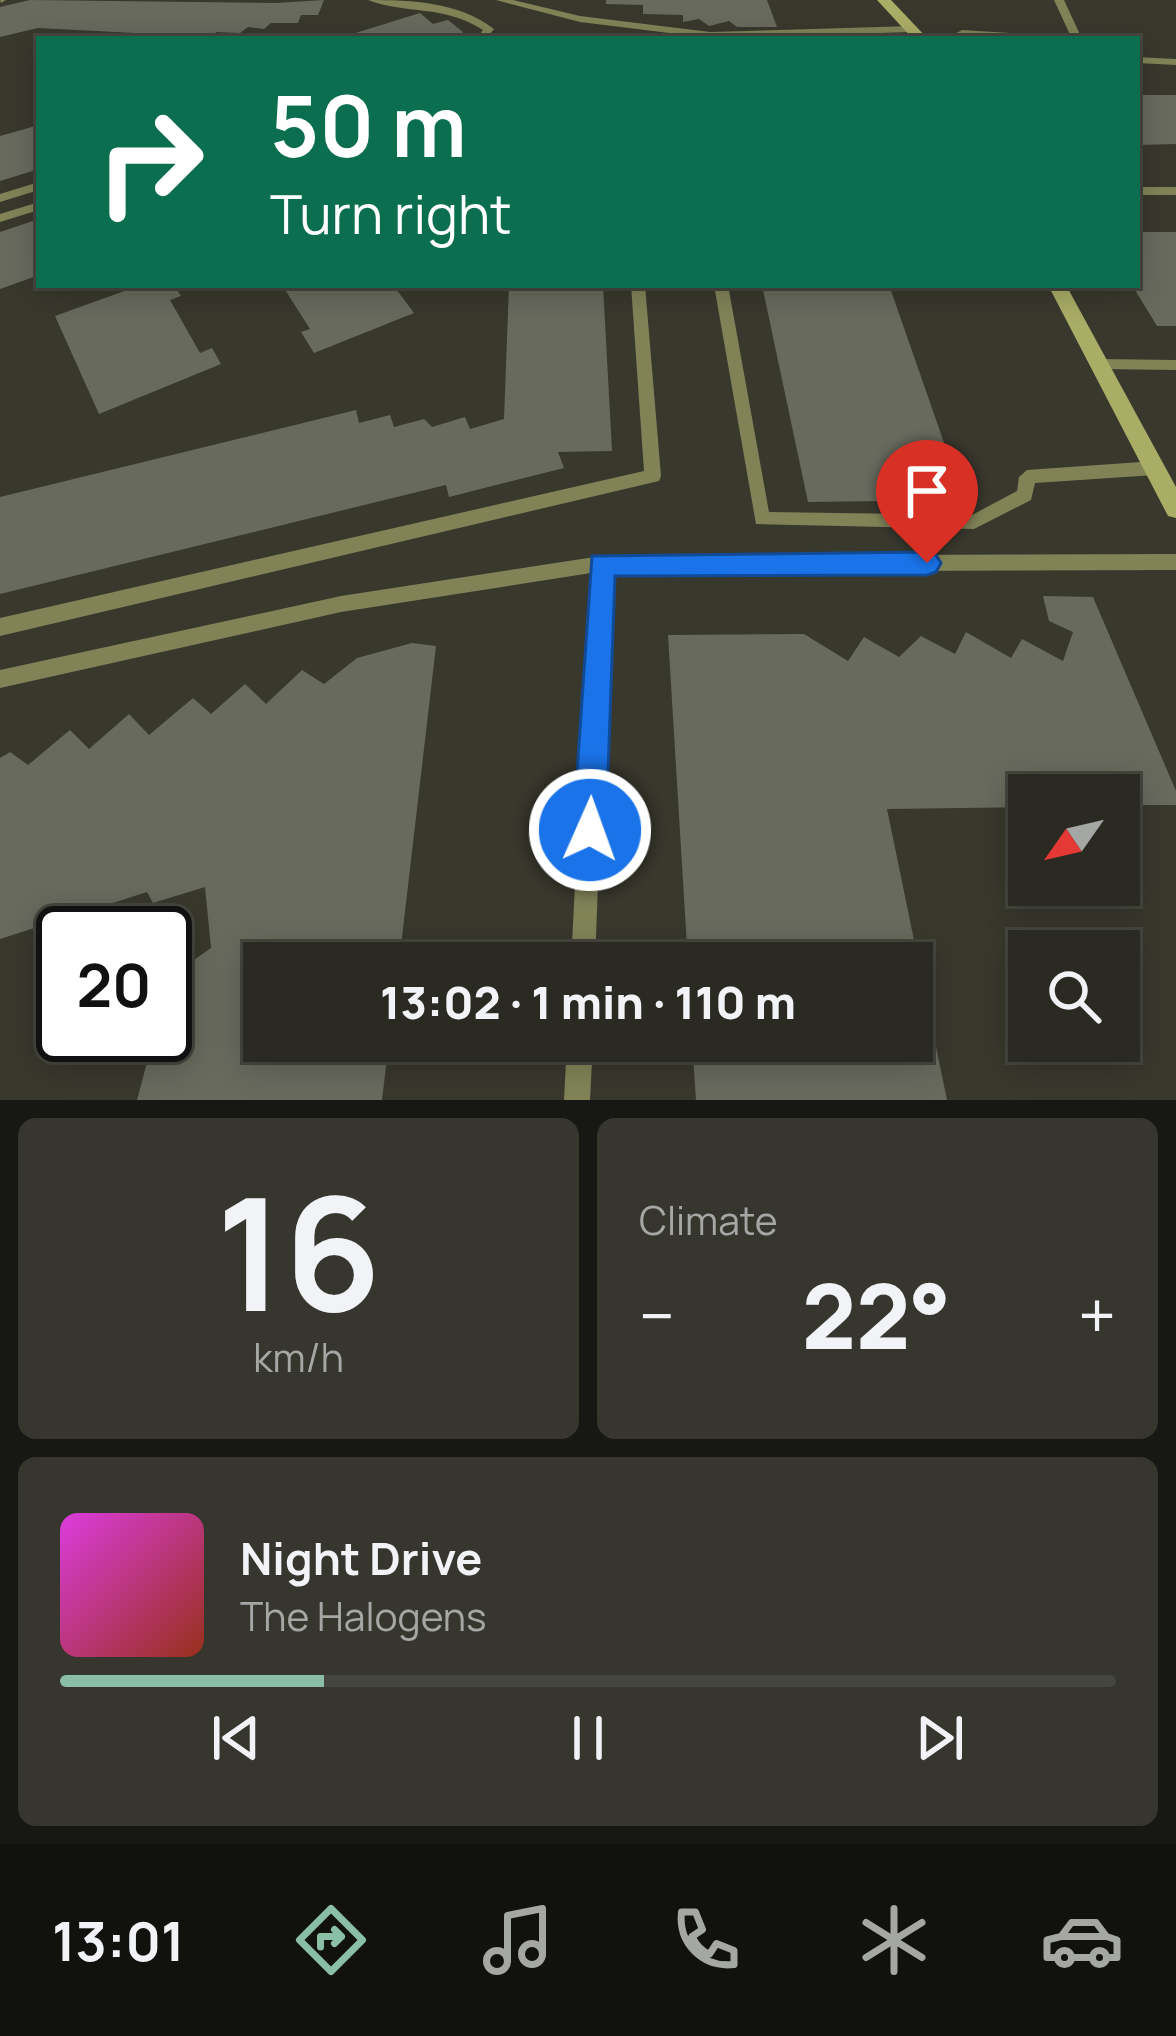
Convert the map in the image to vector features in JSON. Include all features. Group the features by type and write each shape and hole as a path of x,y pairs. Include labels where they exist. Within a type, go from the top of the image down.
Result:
{"street":[{"path":"884,0 916,34"},
{"path":"1059,288 1176,509"}],"lane":[{"path":"373,0 468,16 489,29 483,36"},
{"path":"501,0 580,20 710,35 916,34"},
{"path":"1059,0 1076,36"},
{"path":"956,36 1010,36"},
{"path":"1140,60 1176,62"},
{"path":"0,198 36,187"},
{"path":"1140,190 1176,191"},
{"path":"0,218 36,207"},
{"path":"0,627 653,476 638,288"},
{"path":"722,288 762,519 974,522 1003,511 1025,495 1028,477 1155,468"},
{"path":"1099,364 1176,365"},
{"path":"0,679 341,604 602,564 1176,562"},
{"path":"585,942 602,564"},
{"path":"577,1100 579,1062"}],"building":[{"path":"30,0 324,0 318,15 301,15 298,23 271,23 264,29 248,27 240,33 216,32 214,36 38,28 0,37 0,7"},
{"path":"606,0 767,0 777,27 737,27 729,21 709,26 699,19 683,22 683,15 643,14 643,5 606,4"},
{"path":"420,13 433,24 448,20 463,32 460,36 346,36"},
{"path":"1140,95 1176,95 1176,144 1140,145"},
{"path":"36,126 36,170 0,181 0,136"},
{"path":"36,220 36,276 0,289 0,232"},
{"path":"1140,232 1176,232 1176,326 1157,326 1134,288 1140,288"},
{"path":"133,288 176,288 181,296 170,300 200,353 212,348 221,364 99,414 55,316"},
{"path":"284,288 395,288 414,313 314,353 301,332 310,329"},
{"path":"509,288 603,288 612,451 558,452 564,468 449,497 446,485 0,594 0,497 356,410 359,423 390,415 394,427 424,419 432,427 465,417 470,429 504,419"},
{"path":"763,288 890,288 964,500 808,502"},
{"path":"1043,596 1093,597 1176,791 1176,805 1140,805 1140,774 1008,774 1008,807 887,809 914,942 687,942 668,635 804,634 848,661 864,637 899,657 921,636 955,654 966,632 1011,658 1022,639 1063,661 1073,632 1049,621"},
{"path":"412,643 436,646 401,942 243,942 243,1062 387,1062 382,1100 137,1100 147,1062 192,1062 192,961 211,948 205,887 153,903 147,892 103,906 36,906 36,927 0,939 0,758 10,752 28,765 70,730 89,749 129,714 149,735 193,698 211,714 245,684 266,704 302,670 324,684 357,658"},
{"path":"933,1032 947,1100 696,1100 693,1062 933,1062"}],"route":[{"path":"590,830 602,564 927,563"}]}
